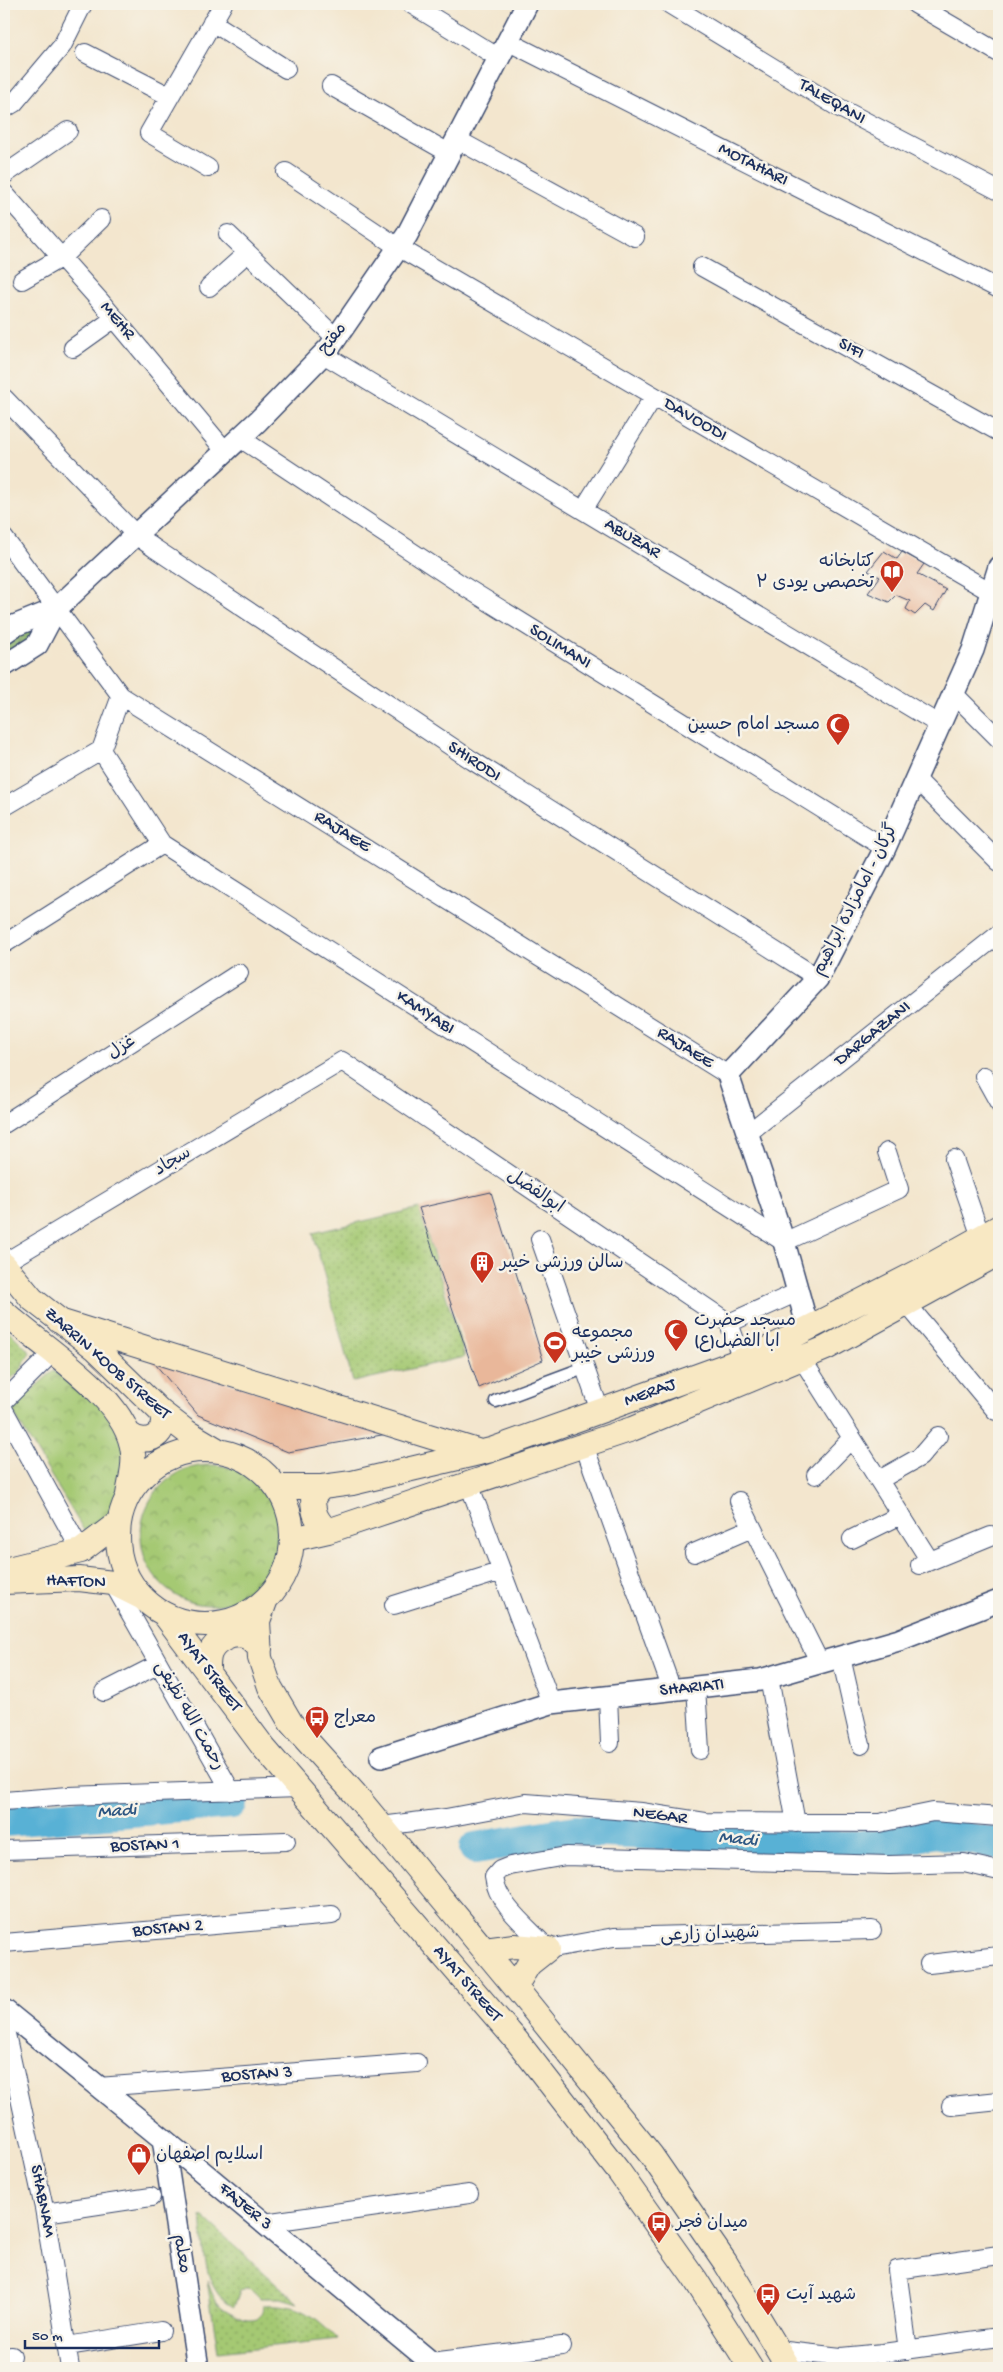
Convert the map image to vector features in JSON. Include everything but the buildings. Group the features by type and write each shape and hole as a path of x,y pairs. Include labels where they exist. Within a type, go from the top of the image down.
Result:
{"main road":[{"name":"MERAJ","path":"277,1487 322,1487 352,1483 482,1452 600,1411 742,1360 808,1328 990,1232"},
{"name":"MERAJ","path":"293,1538 328,1531 632,1429 826,1348 999,1253"},
{"name":"ZARRIN KOOB STREET","path":"4,1264 32,1299 94,1348 161,1412 187,1432 220,1451"},
{"name":"ZARRIN KOOB STREET","path":"4,1312 105,1397 129,1434 134,1454 128,1496"},
{"path":"59,1321 482,1452"},
{"path":"129,1434 140,1440 152,1439 158,1435 163,1424 161,1412"},
{"path":"193,1451 220,1451 242,1458 261,1470 277,1487 286,1503 293,1538 289,1561 280,1582 266,1599 244,1615 218,1623 190,1623 164,1614 142,1598 127,1575 119,1549 119,1522 128,1496 144,1475 167,1459 193,1451"},
{"path":"322,1487 313,1497 313,1512 319,1523 328,1531"},
{"name":"HAFTON","path":"4,1578 81,1551 119,1522"},
{"name":"HAFTON","path":"4,1578 80,1579 113,1583 142,1598"},
{"name":"AYAT STREET","path":"266,1599 258,1621 260,1649 270,1687 291,1723 381,1826 485,1950 651,2155 725,2262 783,2359"},
{"name":"AYAT STREET","path":"164,1614 208,1669 264,1748 516,2041 613,2164 695,2279 751,2368"},
{"path":"208,1669 210,1653 216,1644 226,1638 244,1636 252,1640 260,1649"},
{"path":"485,1950 514,1946 548,1948"},
{"path":"515,1987 529,1964 548,1948"}],"street":[{"path":"7,104 62,46 83,4"},
{"name":"MOTAHARI","path":"411,4 999,289"},
{"name":"مفتح","path":"56,609 137,536 233,445 323,354 336,338 398,247 527,4"},
{"name":"TALEQANI","path":"669,4 836,106 999,191"},
{"path":"915,4 999,53"},
{"path":"208,168 148,132 220,5"},
{"path":"212,22 286,69"},
{"path":"85,53 170,96"},
{"path":"331,86 635,237"},
{"path":"4,175 68,131"},
{"name":"DAVOODI","path":"286,172 398,247 991,592"},
{"name":"MEHR","path":"4,193 115,318 233,445"},
{"path":"22,280 62,257 101,219"},
{"path":"228,234 336,338"},
{"path":"210,287 247,253"},
{"name":"SIFI","path":"702,267 999,432"},
{"path":"74,348 115,318"},
{"name":"ABUZAR","path":"323,354 940,725"},
{"path":"583,510 654,396"},
{"name":"SHIRODI","path":"4,398 137,536 473,761 818,978"},
{"name":"SOLIMANI","path":"233,445 885,848"},
{"name":"RAJAEE","path":"4,538 121,696 728,1075"},
{"name":"گرکان - امامزاده ابراهیم","path":"728,1075 818,978 885,848 954,694 973,650 999,567"},
{"path":"4,633 14,626 56,609"},
{"path":"4,666 37,645 56,609"},
{"path":"954,694 999,739"},
{"path":"4,808 101,750 121,696"},
{"name":"KAMYABI","path":"101,750 162,844 784,1242"},
{"path":"916,778 999,862"},
{"path":"4,944 162,844"},
{"name":"DARGAZANI","path":"747,1134 999,934"},
{"name":"غزل","path":"4,1124 239,973"},
{"name":"سجاد","path":"4,1264 342,1061"},
{"name":"ابوالفضل","path":"342,1061 729,1323"},
{"path":"728,1075 784,1242 808,1328"},
{"path":"984,1076 999,1103"},
{"path":"784,1242 899,1188 887,1152"},
{"path":"954,1159 990,1232"},
{"path":"540,1239 600,1411"},
{"path":"742,1360 729,1323 798,1292"},
{"path":"907,1304 996,1411 999,1408"},
{"path":"4,1401 52,1352"},
{"path":"802,1358 901,1515 925,1563 992,1536"},
{"path":"496,1401 576,1372"},
{"path":"4,1410 81,1551"},
{"path":"879,1480 920,1457 938,1436"},
{"path":"816,1475 852,1438"},
{"path":"584,1445 672,1690"},
{"path":"469,1484 551,1703"},
{"path":"739,1501 820,1663"},
{"path":"852,1539 901,1515"},
{"path":"694,1553 752,1528"},
{"path":"394,1605 502,1572"},
{"name":"رحمت الله نظیفی","path":"113,1583 231,1790 299,1788"},
{"name":"SHARIATI","path":"380,1757 551,1703 769,1678 899,1640 999,1601"},
{"path":"841,1657 861,1745"},
{"path":"104,1692 159,1664"},
{"path":"769,1678 796,1823"},
{"path":"696,1687 700,1750"},
{"path":"608,1697 610,1743"},
{"path":"4,1801 69,1796 231,1790"},
{"name":"NEGAR","path":"381,1826 446,1818 526,1803 641,1812 705,1822 879,1823 933,1812 999,1817"},
{"name":"BOSTAN 1","path":"4,1850 286,1841"},
{"path":"548,1948 510,1908 495,1889 494,1877 500,1870 510,1866 566,1856 889,1865 964,1863 999,1871"},
{"name":"BOSTAN 2","path":"4,1943 332,1915"},
{"name":"شهیدان زارعی","path":"548,1948 614,1937 872,1930"},
{"path":"929,1964 999,1956"},
{"name":"FAJER 3","path":"4,2010 163,2139 434,2365"},
{"name":"SHABNAM","path":"6,2034 45,2213 70,2368"},
{"name":"BOSTAN 3","path":"98,2087 417,2063"},
{"path":"951,2106 999,2101"},
{"name":"معلم","path":"163,2139 198,2368"},
{"path":"264,2223 469,2194"},
{"path":"45,2213 151,2197"},
{"path":"908,2350 897,2270 999,2255"},
{"path":"67,2346 161,2331"},
{"path":"783,2359 883,2353 999,2337"},
{"path":"434,2365 562,2346"},
{"path":"857,2368 883,2353"}],"green space":[{"path":"42,620 33,640 4,659 4,640"},
{"path":"419,1208 465,1357 353,1382 313,1233"},
{"path":"4,1326 30,1352 19,1373 4,1383"},
{"path":"53,1371 102,1398 127,1436 119,1506 86,1534 11,1409"},
{"path":"211,1465 238,1471 250,1477 260,1486 269,1496 275,1508 281,1535 275,1562 269,1574 260,1584 250,1593 238,1599 211,1605 184,1599 172,1593 162,1584 153,1574 147,1562 141,1535 147,1508 153,1496 162,1486 172,1477 184,1471"},
{"path":"201,2215 298,2303 281,2298 260,2298 249,2289 240,2290 234,2307 224,2300 216,2291 210,2279 204,2253"},
{"path":"207,2280 220,2306 244,2319 257,2319 262,2314 263,2305 287,2306 296,2308 313,2317 338,2339 218,2352"}],"waterway":[{"name":"Madi","path":"4,1821 231,1803"},
{"name":"Madi","path":"475,1848 575,1831 683,1835 814,1847 876,1846 935,1832 999,1844"}],"place":[{"name":"کتابخانه تخصصی یودی ۲","path":"892,593"},
{"name":"مسجد امام حسین","path":"838,746"},
{"name":"سالن ورزشی خیبر","path":"482,1284"},
{"name":"مسجد حضرت ابا الفضل(ع)","path":"676,1352"},
{"name":"مجموعه ورزشی خیبر","path":"555,1364"},
{"name":"معراج","path":"317,1739"},
{"name":"اسلایم اصفهان","path":"139,2176"},
{"name":"میدان فجر","path":"659,2244"},
{"name":"شهید آیت","path":"768,2316"}]}
